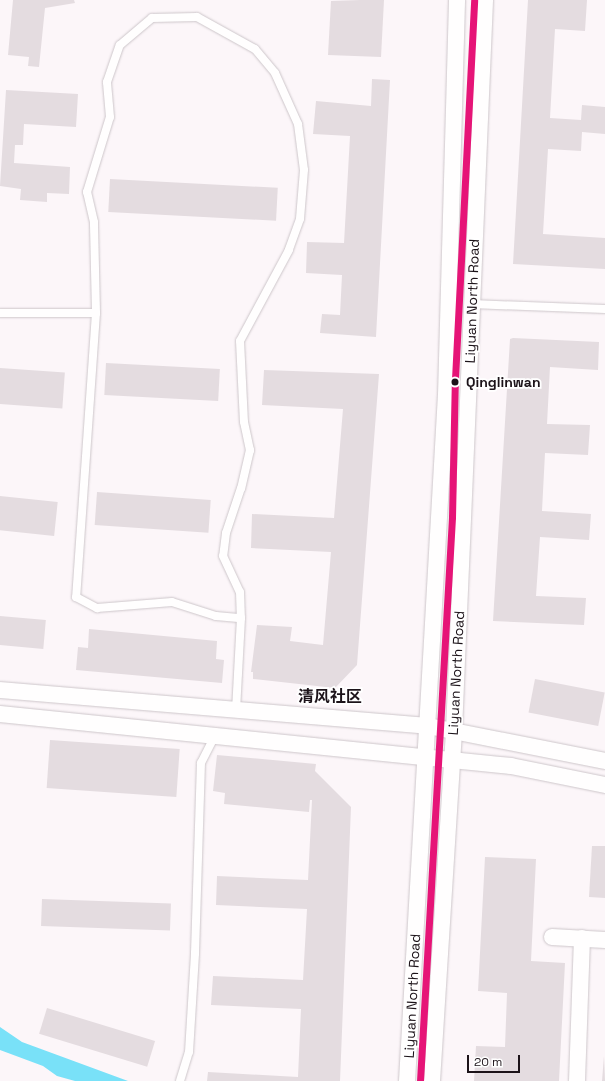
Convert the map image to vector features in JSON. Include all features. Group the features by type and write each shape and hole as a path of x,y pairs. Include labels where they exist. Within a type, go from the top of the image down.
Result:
{"street":[{"name":"Liyuan North Road","path":"407,1081 446,395 457,0"},
{"name":"Liyuan North Road","path":"432,1081 454,731 485,0"},
{"path":"0,690 428,726 605,761"},
{"path":"0,714 511,766 605,786"},
{"path":"552,937 605,940"},
{"path":"577,1081 582,938"}],"lane":[{"path":"236,710 241,618 240,592 223,556 226,533 241,488 250,450 244,422 240,341 289,250 300,219 304,170 298,124 275,73 255,49 197,17 152,18 120,45 107,82 110,117 87,192 94,222 96,313 76,597 97,608 172,602 216,616 241,618"},
{"path":"472,304 605,309"},
{"path":"0,313 96,313"},
{"path":"180,1081 189,1052 195,953 201,763 215,736"}],"water":[{"path":"0,1027 22,1042 128,1081 75,1081 57,1076 43,1066 0,1050"}],"building":[{"path":"13,0 74,0 75,3 45,8 39,67 28,66 29,57 8,55"},
{"path":"384,0 381,57 328,55 331,1"},
{"path":"528,0 587,0 585,31 555,29 550,118 581,120 582,105 605,107 605,134 582,132 581,151 548,149 543,234 605,238 605,269 513,264"},
{"path":"372,79 390,80 376,337 320,333 322,314 340,315 342,275 306,273 307,242 344,243 350,136 313,134 316,101 371,106"},
{"path":"6,90 78,94 76,127 24,124 23,145 15,145 14,163 70,167 69,194 47,193 47,202 20,200 21,189 0,186"},
{"path":"110,179 278,188 276,221 108,212"},
{"path":"510,339 599,342 598,370 550,367 547,424 590,425 588,455 545,453 542,511 591,514 589,540 540,537 536,596 586,598 584,625 493,621"},
{"path":"106,363 220,369 218,401 104,395"},
{"path":"0,368 65,373 62,408 0,404"},
{"path":"264,370 379,374 357,665 335,688 253,679 253,672 251,672 257,625 292,627 290,641 323,645 331,552 251,548 252,514 334,518 343,409 262,405"},
{"path":"97,492 211,500 208,533 95,525"},
{"path":"0,496 58,502 54,536 0,530"},
{"path":"0,616 46,620 43,649 0,645"},
{"path":"89,629 217,641 216,659 224,660 222,683 76,670 78,647 88,648"},
{"path":"535,679 605,693 598,726 529,712"},
{"path":"50,740 180,749 176,797 47,788"},
{"path":"217,755 316,764 315,771 351,807 340,1081 207,1081 208,1072 298,1077 301,1009 211,1005 213,976 303,980 307,909 216,905 217,876 308,880 312,800 310,800 309,812 224,804 225,793 213,791"},
{"path":"592,846 605,846 605,898 589,897"},
{"path":"485,857 536,859 531,961 565,963 559,1081 474,1081 476,1046 505,1047 507,993 478,991"},
{"path":"42,899 171,904 170,930 41,926"},
{"path":"47,1008 155,1041 147,1067 39,1034"},
{"path":"604,1056 605,1081 602,1081"}],"transit line":[{"path":"420,1081 452,517 455,379 474,0"}],"place":[{"name":"Qinglinwan","path":"455,382"}],"district":[{"name":"清风社区","path":"330,697"}]}
